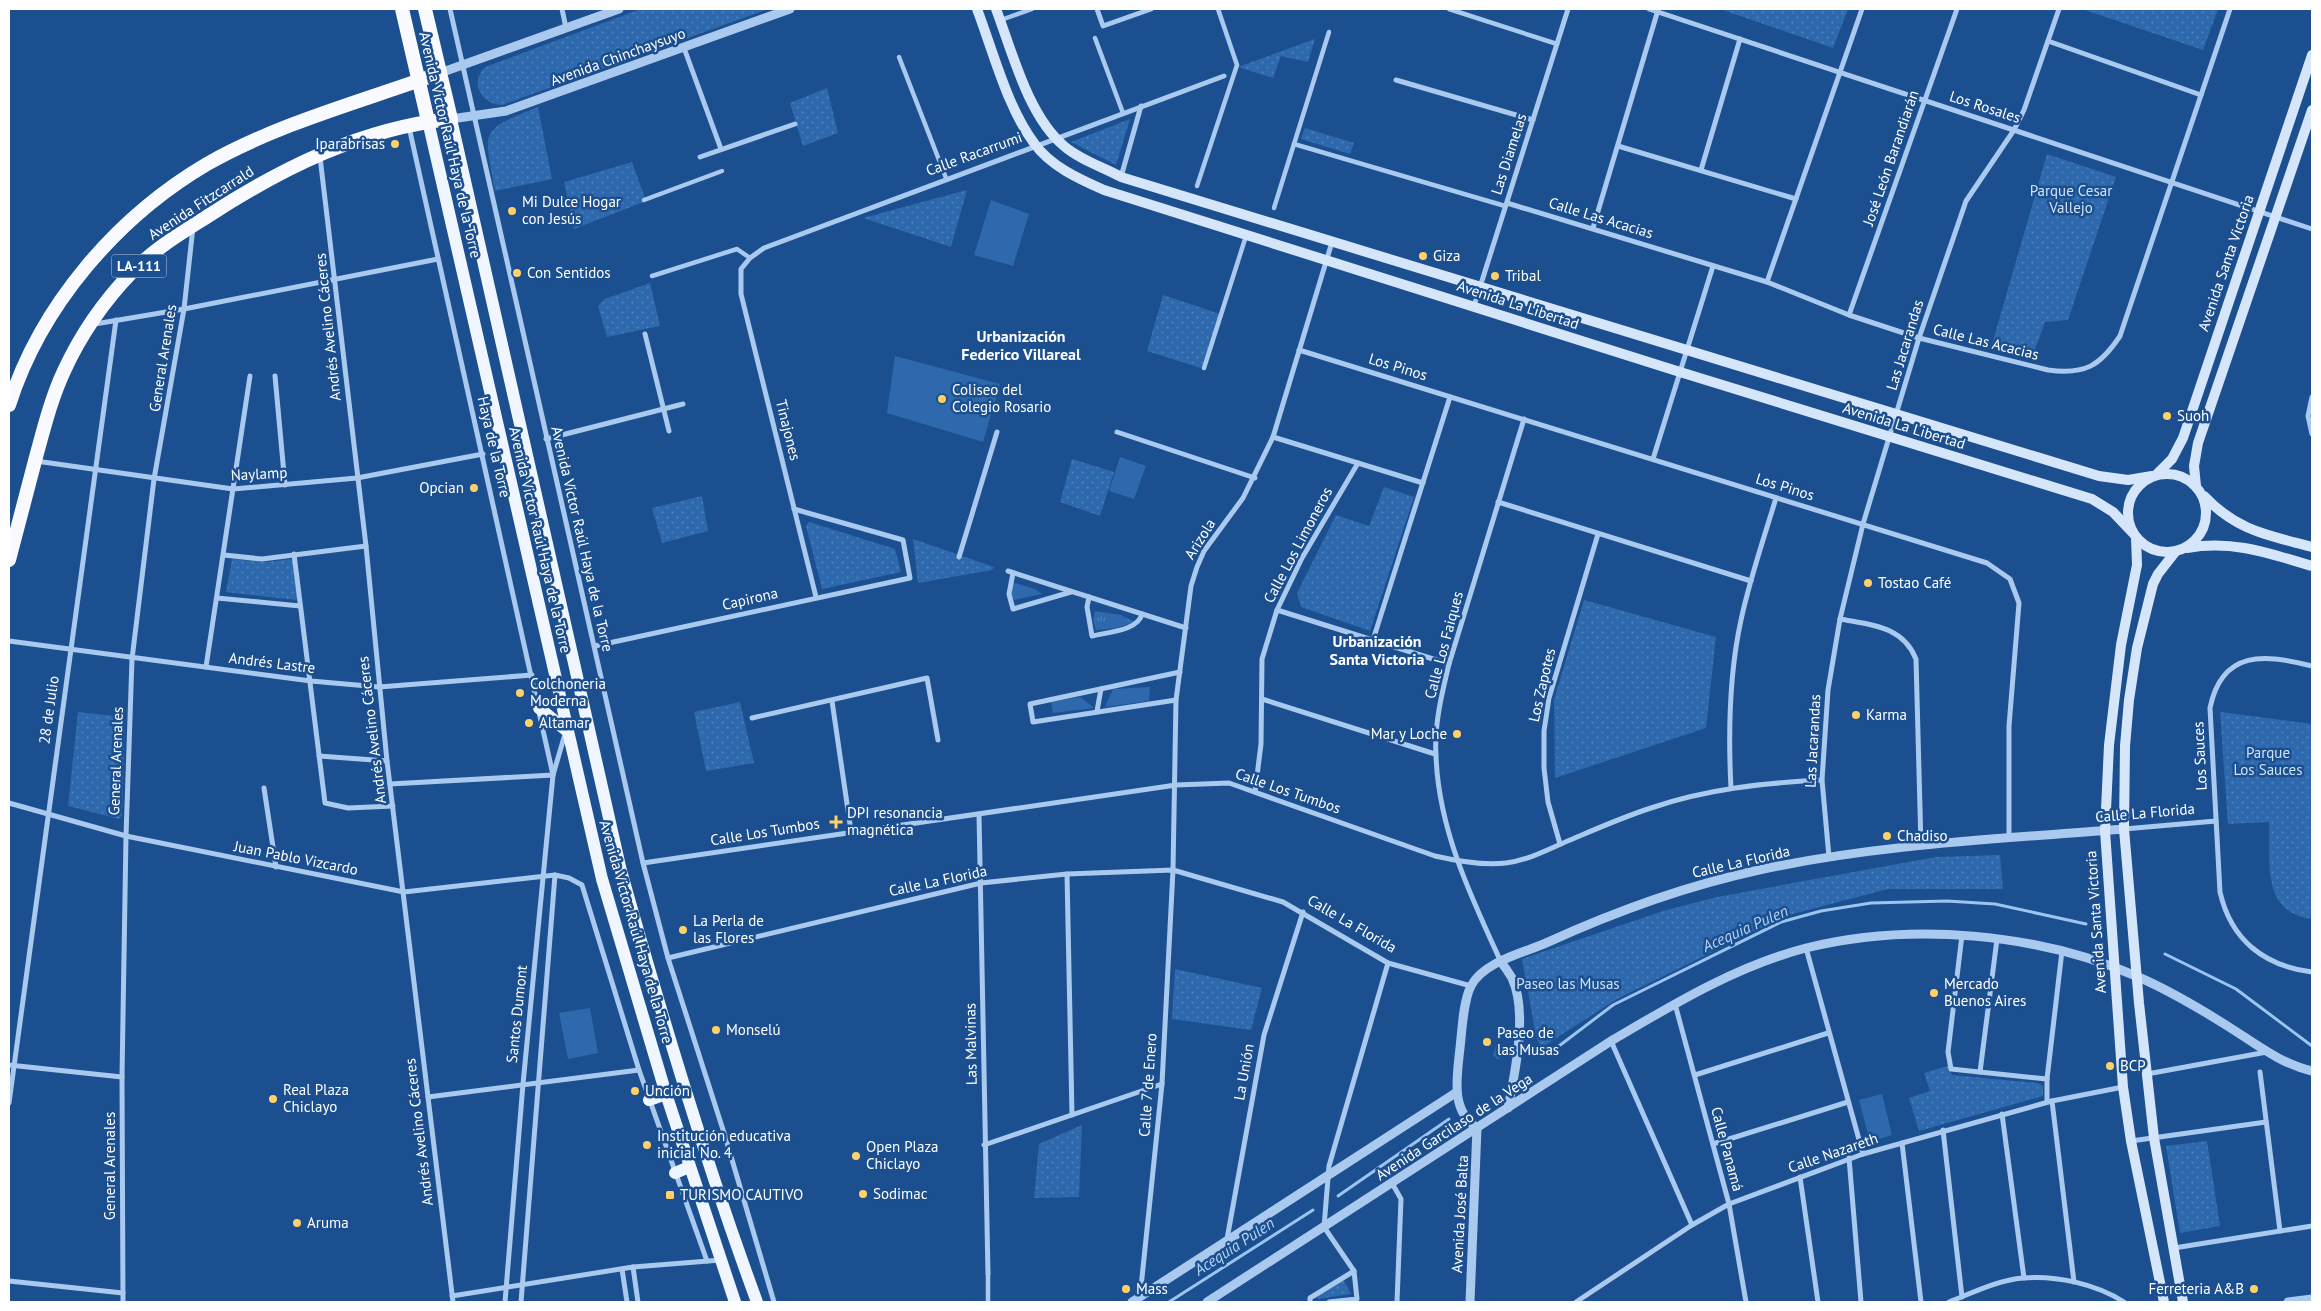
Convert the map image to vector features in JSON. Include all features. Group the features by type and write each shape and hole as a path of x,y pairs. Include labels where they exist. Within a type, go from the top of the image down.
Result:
{"highway":[{"name":"Avenida Victor Raúl Haya de la Torre","path":"402,9 428,121"},
{"name":"Avenida Victor Raúl Haya de la Torre","path":"426,9 451,119"},
{"name":"Avenida Fitzcarrald","path":"9,405 26,361 51,315 80,274 114,237 158,198 207,164 258,139 440,74"},
{"name":"Avenida Fitzcarrald","path":"9,560 35,461 57,388 89,324 133,271 160,247 235,198 320,154 353,140 409,124 451,119"}],"main road":[{"name":"Avenida La Libertad","path":"977,9 1015,109 1035,145 1064,170 1084,181 1151,206 2092,500 2114,512 2134,535"},
{"name":"Avenida La Libertad","path":"996,9 1032,102 1055,138 1066,148 1121,177 2099,476 2128,480 2155,475"},
{"name":"Avenida Santa Victoria","path":"2155,475 2172,459 2183,438 2312,55"},
{"path":"1000,71 1017,65"},
{"path":"2184,1302 2154,1138 2136,976 2124,829 2125,746 2137,648 2153,584 2180,550 2196,538 2205,524 2205,502 2198,489 2194,466 2198,443 2312,110"},
{"name":"Avenida Victor Raúl Haya de la Torre","path":"451,119 622,871 654,988 739,1252 757,1302"},
{"name":"Avenida Victor Raúl Haya de la Torre","path":"428,121 566,730 602,879 666,1094 735,1302"},
{"path":"1151,206 1157,189"},
{"path":"2312,548 2258,532 2231,520 2198,489 2178,475 2155,475 2140,483 2132,494 2128,507 2128,521 2134,535 2154,550 2180,550 2212,544 2236,545 2312,566"},
{"name":"Avenida Santa Victoria","path":"2134,535 2136,565 2121,645 2108,746 2105,830 2123,1087 2131,1141 2164,1302"},
{"path":"539,708 566,730"},
{"path":"649,1100 666,1094"},
{"path":"675,1173 689,1167"}],"street":[{"name":"Avenida Víctor Raúl Haya de la Torre","path":"450,9 643,863 668,958 725,1136 774,1302"},
{"path":"562,9 566,28"},
{"path":"440,74 619,9"},
{"name":"Avenida Chinchaysuyo","path":"451,119 506,111 790,9"},
{"path":"1001,20 1032,9"},
{"path":"1097,9 1103,26 1151,9"},
{"path":"1197,186 1237,65 1218,9"},
{"path":"1449,9 1557,44"},
{"name":"Las Diamelas","path":"1474,306 1568,9"},
{"name":"Los Rosales","path":"1649,9 1658,10 2312,229"},
{"path":"1767,282 1862,9"},
{"name":"José León Barandiarán","path":"1849,315 1957,9"},
{"name":"Las Jacarandas","path":"1829,856 1822,780 1828,690 1840,619 1863,524 1919,338 1966,202 1975,185 2014,130 2024,110 2059,9"},
{"name":"Calle Las Acacias","path":"1506,204 1593,228 1767,282 1849,315 1919,338 2048,370 2070,373 2088,369 2108,354 2120,336 2230,9"},
{"path":"1593,228 1658,10"},
{"path":"1274,208 1329,32"},
{"path":"1096,38 1123,113"},
{"path":"1701,170 1740,39"},
{"path":"2048,40 2201,95"},
{"path":"684,48 721,149"},
{"path":"899,57 946,178"},
{"name":"Calle Racarrumi","path":"741,269 750,258 764,248 946,178 1224,76"},
{"path":"1396,80 1533,120"},
{"path":"1121,177 1142,106"},
{"name":"Haya de la Torre","path":"409,124 553,776"},
{"path":"700,157 795,124"},
{"path":"1294,144 1506,204"},
{"path":"1618,146 1796,199"},
{"name":"Andrés Avelino Cáceres","path":"320,154 366,546 387,760 452,1299"},
{"path":"644,200 722,171"},
{"name":"General Arenales","path":"123,1302 122,1077 126,836 132,659 154,479 184,308 194,225"},
{"path":"1204,368 1246,235"},
{"name":"Arizola","path":"1173,870 1176,700 1191,586 1204,551 1243,498 1273,437 1332,242"},
{"path":"652,276 737,249 750,258"},
{"path":"89,324 184,308 438,258"},
{"path":"1652,459 1713,266"},
{"name":"Tinajones","path":"741,269 741,294 816,597"},
{"name":"28 de Julio","path":"9,1103 11,1066 116,320"},
{"path":"645,334 669,431"},
{"name":"Los Pinos","path":"1299,350 1987,563 2010,579 2019,603 2009,726 2009,838"},
{"path":"206,666 250,376"},
{"path":"275,376 285,485"},
{"path":"1373,640 1450,397"},
{"path":"2312,397 2308,416 2312,434"},
{"path":"546,439 683,404"},
{"name":"Calle Los Faiques","path":"1501,962 1466,884 1458,861 1444,810 1435,754 1440,702 1449,664 1524,419"},
{"path":"959,557 997,432"},
{"path":"1117,432 1254,478"},
{"path":"1273,437 1423,483"},
{"name":"Naylamp","path":"35,461 233,489 357,478 483,454"},
{"name":"Calle Los Limoneros","path":"1255,792 1261,744 1262,659 1277,610 1302,558 1358,463"},
{"path":"1731,788 1729,706 1741,621 1776,498"},
{"path":"1498,502 1751,581"},
{"name":"Capirona","path":"595,646 910,578 903,540 794,509"},
{"name":"Los Zapotes","path":"1560,844 1548,802 1544,768 1544,731 1549,698 1598,534"},
{"path":"224,555 262,559 366,546"},
{"path":"294,554 325,803 348,808 394,806"},
{"path":"1072,592 1013,608 1009,594 1011,572 1186,628"},
{"path":"1089,597 1087,607 1092,636 1134,626 1141,620 1142,614"},
{"path":"216,598 300,606"},
{"path":"1277,610 1449,664"},
{"path":"1840,619 1883,628 1900,636 1910,645 1916,659 1921,846"},
{"name":"Andrés Lastre","path":"9,641 132,659 206,666 311,681 379,687 532,675"},
{"name":"Los Sauces","path":"2312,666 2267,656 2249,660 2235,666 2224,675 2213,692 2210,708 2220,892 2224,910 2234,929 2250,947 2269,960 2294,970 2312,972"},
{"path":"1176,700 1033,722 1030,704 1180,672"},
{"path":"752,718 927,678 938,740"},
{"path":"1097,711 1101,689"},
{"path":"1262,699 1435,754"},
{"path":"832,701 851,831"},
{"name":"Santos Dumont","path":"506,1302 523,1084 553,776 566,730"},
{"path":"319,756 387,760"},
{"path":"390,784 553,776"},
{"name":"Calle Los Tumbos","path":"643,863 851,831 1176,785 1229,783 1435,856 1458,861 1505,863 1537,856 1560,844 1652,808 1731,788 1822,780"},
{"path":"264,788 276,867"},
{"name":"Juan Pablo Vizcardo","path":"9,803 126,836 404,892 543,876 555,875 569,878 582,885 639,1070"},
{"name":"Las Malvinas","path":"979,814 988,1274"},
{"name":"Calle La Florida","path":"668,958 981,883 1067,874 1173,870 1284,902 1388,963 1471,986 1483,973 1501,962 1575,930 1642,904 1747,873 1829,856 2009,838 2216,822"},
{"name":"Calle 7 de Enero","path":"1137,1301 1162,1084 1173,870"},
{"path":"1067,874 1072,1115"},
{"name":"Santos Dumont","path":"521,1302 555,875"},
{"name":"La Unión","path":"1227,1242 1264,1035 1303,912"},
{"name":"Avenida Garcilaso de la Vega","path":"1207,1302 1611,1041 1674,1003 1728,977 1806,948 1911,934 1962,934 1997,938 2062,950 2136,976 2200,1009 2284,1062 2312,1071"},
{"path":"1962,934 1948,1052 1951,1069 2047,1079"},
{"path":"1980,1072 1997,938"},
{"path":"1806,948 1828,1034 1863,1154"},
{"path":"2062,950 2047,1079 2074,1282"},
{"path":"1501,962 1512,978 1518,1011 1516,1057 1508,1108"},
{"path":"1329,1302 1357,1298 1354,1271 1324,1227 1326,1188 1330,1174 1329,1166 1388,963"},
{"path":"1471,986 1463,1028 1457,1092 1462,1113 1477,1128"},
{"name":"Calle Panamá","path":"1674,1003 1695,1075 1728,1204 1746,1302"},
{"path":"1695,1075 1828,1034"},
{"path":"1611,1041 1692,1225"},
{"path":"2147,1074 2268,1052"},
{"path":"11,1066 122,1077"},
{"path":"428,1097 639,1070 706,1261"},
{"path":"2260,1072 2280,1231"},
{"path":"984,1145 1162,1084"},
{"name":"Calle Nazareth","path":"1576,1302 1692,1225 1728,1204 1849,1158 1943,1130 2050,1102 2123,1087"},
{"name":"Avenida Garcilaso de la Vega","path":"1137,1301 1457,1092"},
{"path":"1713,1144 1848,1102"},
{"path":"2002,1114 2024,1278"},
{"path":"2131,1141 2266,1122"},
{"name":"Avenida José Balta","path":"1470,1302 1477,1128"},
{"path":"1943,1130 1962,1297"},
{"path":"1902,1143 1921,1302"},
{"path":"1849,1158 1861,1302"},
{"path":"1800,1177 1818,1302"},
{"path":"1392,1182 1401,1199 1397,1302"},
{"path":"2174,1248 2312,1226"},
{"path":"452,1299 506,1286 633,1267 720,1260"},
{"path":"633,1267 638,1302"},
{"path":"622,1269 627,1302"},
{"path":"1310,1302 1310,1298 1354,1271"},
{"path":"988,1274 988,1302"},
{"path":"1949,1302 2002,1282 2024,1278 2074,1282 2124,1302"},
{"path":"9,1281 123,1293"},
{"path":"2288,1302 2312,1299"}],"green space":[{"path":"641,9 768,9 502,105 488,101 480,92 478,79 485,67"},
{"path":"1720,9 1848,9 1833,48"},
{"path":"2082,9 2218,9 2203,50"},
{"path":"1315,39 1308,62 1281,56 1273,78 1238,67"},
{"path":"827,88 838,133 803,146 790,103"},
{"path":"538,107 552,179 495,191 488,144 490,135 495,128 504,122"},
{"path":"1130,119 1116,165 1071,142"},
{"path":"1305,128 1354,143 1350,154 1301,139"},
{"name":"Parque Cesar Vallejo","path":"2047,154 2116,177 2068,320 2045,322 2033,355 1992,344"},
{"path":"632,162 646,201 574,229 564,182"},
{"path":"967,190 951,247 863,218"},
{"path":"991,200 1029,214 1013,266 974,255"},
{"path":"650,283 660,326 607,337 598,306 605,299"},
{"path":"1163,295 1220,314 1201,368 1147,351"},
{"name":"Coliseo del Colegio Rosario","path":"895,356 1000,384 983,442 887,413"},
{"path":"1120,457 1146,466 1134,499 1109,491"},
{"path":"1072,459 1114,472 1100,516 1060,502"},
{"path":"1384,487 1414,497 1370,631 1301,607 1297,593 1336,515 1369,526"},
{"path":"702,496 708,531 662,543 652,508"},
{"path":"809,522 895,549 901,572 822,589 806,526"},
{"path":"913,539 994,567 992,570 918,583"},
{"path":"232,559 264,562 294,559 298,597 296,600 226,592"},
{"path":"1015,583 1035,589 1042,594 1014,600 1011,597 1011,584"},
{"path":"1584,600 1716,637 1706,728 1555,778 1554,700"},
{"path":"1095,611 1121,615 1134,622 1117,628 1096,630 1093,620"},
{"path":"1150,687 1149,701 1105,707 1113,689"},
{"path":"1080,697 1094,708 1053,713 1051,702"},
{"path":"740,702 754,763 706,771 694,712"},
{"path":"78,712 125,717 122,815 119,819 68,806"},
{"name":"Parque Los Sauces","path":"2220,712 2312,724 2312,919 2295,914 2284,907 2276,896 2270,868 2269,822 2228,824"},
{"name":"Paseo las Musas","path":"2000,855 2003,889 1888,889 1785,916 1617,999 1541,1048 1536,1036 1522,959 1663,911 1717,897 1936,857"},
{"path":"1175,969 1262,988 1251,1030 1172,1019"},
{"path":"590,1008 598,1053 568,1059 559,1013"},
{"path":"1497,1042 1501,1042 1500,1059 1493,1055"},
{"path":"1948,1066 1952,1075 2037,1083 2043,1086 2043,1096 1919,1131 1909,1098 1930,1091 1924,1073"},
{"path":"1882,1094 1892,1135 1870,1142 1859,1100"},
{"path":"1082,1125 1079,1197 1034,1198 1039,1144"},
{"path":"2207,1141 2220,1226 2180,1233 2166,1146"},
{"path":"1342,1280 1351,1294 1318,1299 1317,1295"}],"waterway":[{"name":"Acequia Pulen","path":"1555,1049 1613,1005 1781,922 1821,911 1871,903 1947,901 1995,904 2086,924"},
{"name":"Acequia Pulen","path":"2165,954 2236,989 2312,1046"},
{"name":"Acequia Pulen","path":"1338,1196 1449,1119"},
{"name":"Acequia Pulen","path":"1169,1302 1313,1210"}],"place":[{"name":"Iparabrisas","path":"395,144"},
{"name":"Mi Dulce Hogar con Jesús","path":"512,211"},
{"name":"Giza","path":"1423,256"},
{"name":"Con Sentidos","path":"517,273"},
{"name":"Tribal","path":"1495,276"},
{"name":"Coliseo del Colegio Rosario","path":"942,399"},
{"name":"Suoh","path":"2167,416"},
{"name":"Opcian","path":"474,488"},
{"name":"Tostao Café","path":"1868,583"},
{"name":"Colchoneria Moderna","path":"520,693"},
{"name":"Karma","path":"1856,715"},
{"name":"Altamar","path":"529,723"},
{"name":"Mar y Loche","path":"1457,734"},
{"name":"DPI resonancia magnética","path":"836,822"},
{"name":"Chadiso","path":"1887,836"},
{"name":"La Perla de las Flores","path":"683,930"},
{"name":"Mercado Buenos Aires","path":"1934,993"},
{"name":"Monselú","path":"716,1030"},
{"name":"Paseo de las Musas","path":"1487,1042"},
{"name":"BCP","path":"2110,1066"},
{"name":"Unción","path":"635,1091"},
{"name":"Real Plaza Chiclayo","path":"273,1099"},
{"name":"Institución educativa inicial No. 4","path":"647,1145"},
{"name":"Open Plaza Chiclayo","path":"856,1156"},
{"name":"Sodimac","path":"863,1194"},
{"name":"TURISMO CAUTIVO","path":"670,1195"},
{"name":"Aruma","path":"297,1223"},
{"name":"Mass","path":"1126,1289"},
{"name":"Ferreteria A&B","path":"2254,1289"}],"district":[{"name":"Urbanización Federico Villareal","path":"1021,345"},
{"name":"Urbanización Santa Victoria","path":"1377,650"}]}
